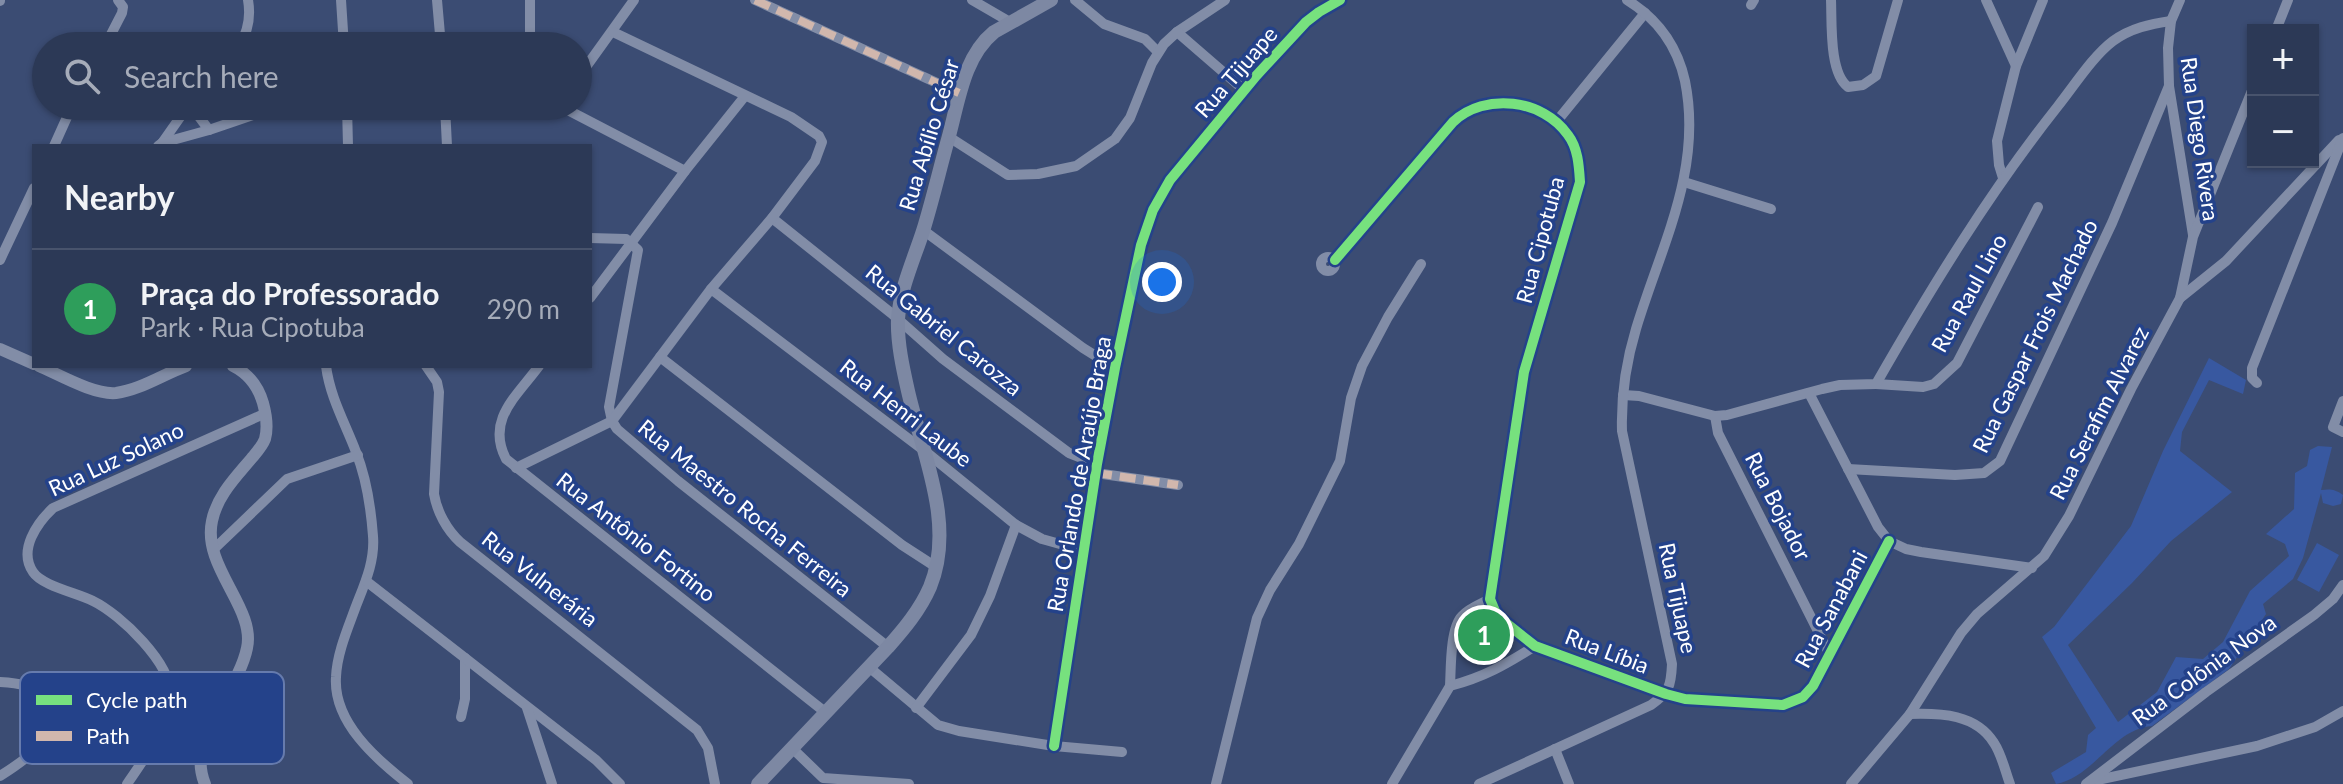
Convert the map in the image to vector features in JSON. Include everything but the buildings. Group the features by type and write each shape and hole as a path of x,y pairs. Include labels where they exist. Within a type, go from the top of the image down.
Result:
{"main road":[{"name":"Rua Abílio César","path":"898,320 959,93 981,45 1010,22 1051,0"},
{"path":"758,784 888,647 923,601 936,567 940,538 932,480 916,427 898,320"}],"street":[{"path":"112,32 122,13 123,7 118,0"},
{"path":"246,32 248,0"},
{"path":"341,0 343,32"},
{"path":"437,0 440,32"},
{"path":"530,0 530,32"},
{"path":"592,60 634,0"},
{"path":"755,0 959,93"},
{"path":"972,0 1010,22"},
{"path":"1075,0 1104,24 1141,37 1158,52"},
{"path":"949,137 1008,175 1019,176 1081,164 1115,139 1130,118 1158,52 1177,32 1225,0"},
{"name":"Rua Tijuape","path":"1153,210 1170,180 1244,90 1306,22 1340,0"},
{"name":"Rua Tijuape","path":"1627,0 1656,23 1673,44 1682,70 1691,117 1684,182 1635,331 1623,395 1622,431 1672,664 1666,694"},
{"path":"1831,0 1838,74 1844,85 1863,85 1876,76 1898,0"},
{"path":"1986,0 2016,66"},
{"path":"2003,178 1997,141 2016,66 2043,0"},
{"name":"Rua Diego Rivera","path":"2180,0 2171,21 2169,86 2193,237"},
{"path":"2278,24 2288,0"},
{"path":"1335,260 1460,115 1489,103 1506,102 1527,106 1557,121 1645,13"},
{"path":"1876,384 2003,178 2085,71 2112,42 2144,25 2171,21"},
{"path":"516,468 612,421 711,289 772,218 815,161 822,142 819,136 791,117 613,32"},
{"path":"1177,32 1244,90"},
{"name":"Rua Gaspar Frois Machado","path":"1848,469 1955,475 1984,473 2000,461 2112,223 2169,86"},
{"path":"592,295 745,96"},
{"name":"Rua Serafim Alvarez","path":"1851,784 1910,714 1961,633 1977,614 2032,568 2053,544 2180,298 2193,237 2250,96"},
{"path":"55,144 66,120"},
{"path":"160,144 179,120"},
{"path":"201,120 209,130"},
{"path":"160,144 238,120"},
{"path":"347,120 348,144"},
{"path":"446,120 447,144"},
{"path":"587,120 685,171"},
{"name":"Rua Cipotuba","path":"1490,599 1524,372 1580,182 1574,145 1557,121"},
{"path":"2180,298 2226,261 2343,136"},
{"path":"2257,383 2252,378 2252,368 2343,136"},
{"path":"1684,182 1771,209"},
{"path":"0,260 32,192"},
{"name":"Rua Raul Lino","path":"1715,416 1840,385 1923,387 1934,384 1957,363 2038,207"},
{"name":"Rua Orlando de Araújo Braga","path":"1054,746 1115,368 1141,245 1153,210"},
{"name":"Rua Gabriel Carozza","path":"772,218 943,359 1069,453 1097,469 1178,485"},
{"path":"923,230 1083,348 1115,368"},
{"path":"592,238 619,238 631,242"},
{"name":"Rua Maestro Rocha Ferreira","path":"631,242 638,250 637,266 614,374 609,407 612,421 622,435 888,647"},
{"path":"1216,784 1257,618 1270,590 1299,544 1340,461 1351,398 1362,366 1421,264"},
{"name":"Rua Henri Laube","path":"711,289 926,452 1016,525 1042,539 1085,551"},
{"path":"0,349 32,363"},
{"path":"660,357 902,545 936,567"},
{"path":"44,368 102,392 116,393 181,368"},
{"path":"236,368 251,378 260,392 266,413 266,437 225,491 216,510 211,533 213,550 248,629 245,659 238,672"},
{"path":"326,368 329,385 358,455 374,553 339,660 335,685 338,700 353,730 375,756 408,784"},
{"name":"Rua Vulnerária","path":"427,368 437,382 439,392 434,494 436,505 451,533 697,730 708,748 716,784"},
{"name":"Rua Antônio Fortino","path":"537,368 507,408 499,425 497,438 506,459 825,712"},
{"path":"1809,393 1878,527 1889,541 1921,552 2032,568"},
{"path":"1623,395 1639,396 1715,416"},
{"path":"2338,429 2343,401"},
{"name":"Rua Luz Solano","path":"165,672 132,630 112,613 94,601 43,581 34,574 30,564 31,537 37,523 53,508 266,413"},
{"name":"Rua Bojador","path":"1715,416 1718,433 1830,655"},
{"path":"213,550 287,479 358,455"},
{"path":"916,708 971,635 990,596 1016,525"},
{"name":"Rua Sanabani","path":"1666,694 1685,699 1783,705 1803,697 1818,678 1889,541"},
{"path":"366,581 596,760 620,784"},
{"name":"Rua Colônia Nova","path":"2089,782 2206,692 2314,615 2333,599 2343,585"},
{"path":"1392,784 1450,686 1453,641 1458,622 1463,615 1490,599 1501,619 1535,646 1497,670 1450,686"},
{"name":"Rua Líbia","path":"1535,646 1666,694"},
{"path":"461,717 465,699 465,658"},
{"path":"870,668 938,725 1054,746 1122,752"},
{"path":"0,682 20,685"},
{"path":"1479,784 1651,705 1666,694"},
{"path":"526,706 552,784"},
{"path":"2089,782 2257,746 2315,727 2343,711"},
{"path":"1910,714 1952,715 1978,726 1993,741 2010,784"},
{"path":"792,748 824,781 909,784"},
{"path":"1555,749 1569,784"},
{"path":"0,776 20,764"},
{"name":"Rua Luz Solano","path":"127,784 141,764"}],"shaded area":[{"path":"2209,358 2246,380 2243,394 2209,380 2182,432 2180,451 2232,492 2171,541 2068,645 2118,722 2157,692 2176,657 2203,659 2223,642 2250,591 2289,556 2285,544 2266,534 2294,509 2295,473 2307,466 2310,450 2318,446 2332,447 2321,490 2332,490 2343,495 2341,504 2333,506 2323,503 2321,493 2303,558 2293,579 2263,604 2266,614 2229,669 2152,726 2126,735 2082,772 2056,784 2051,773 2086,752 2088,735 2096,728 2042,637 2054,627 2131,526 2163,451"},
{"path":"2317,543 2339,555 2319,592 2297,580"},
{"path":"1483,618 1505,640 1471,658 1469,629"}],"marked path":[{"path":"755,0 959,93"},
{"path":"1096,473 1178,485"}],"cycle path":[{"path":"1054,746 1097,464 1141,245 1153,210 1170,180 1256,76 1306,22 1340,0"},
{"path":"1335,260 1453,122 1466,112 1497,103 1529,107 1557,123 1571,140 1580,182 1524,372 1490,599 1501,619 1535,646 1685,699 1783,705 1803,697 1813,686 1889,541"}],"place":[{"name":"Praça do Professorado","path":"1484,635"}]}
